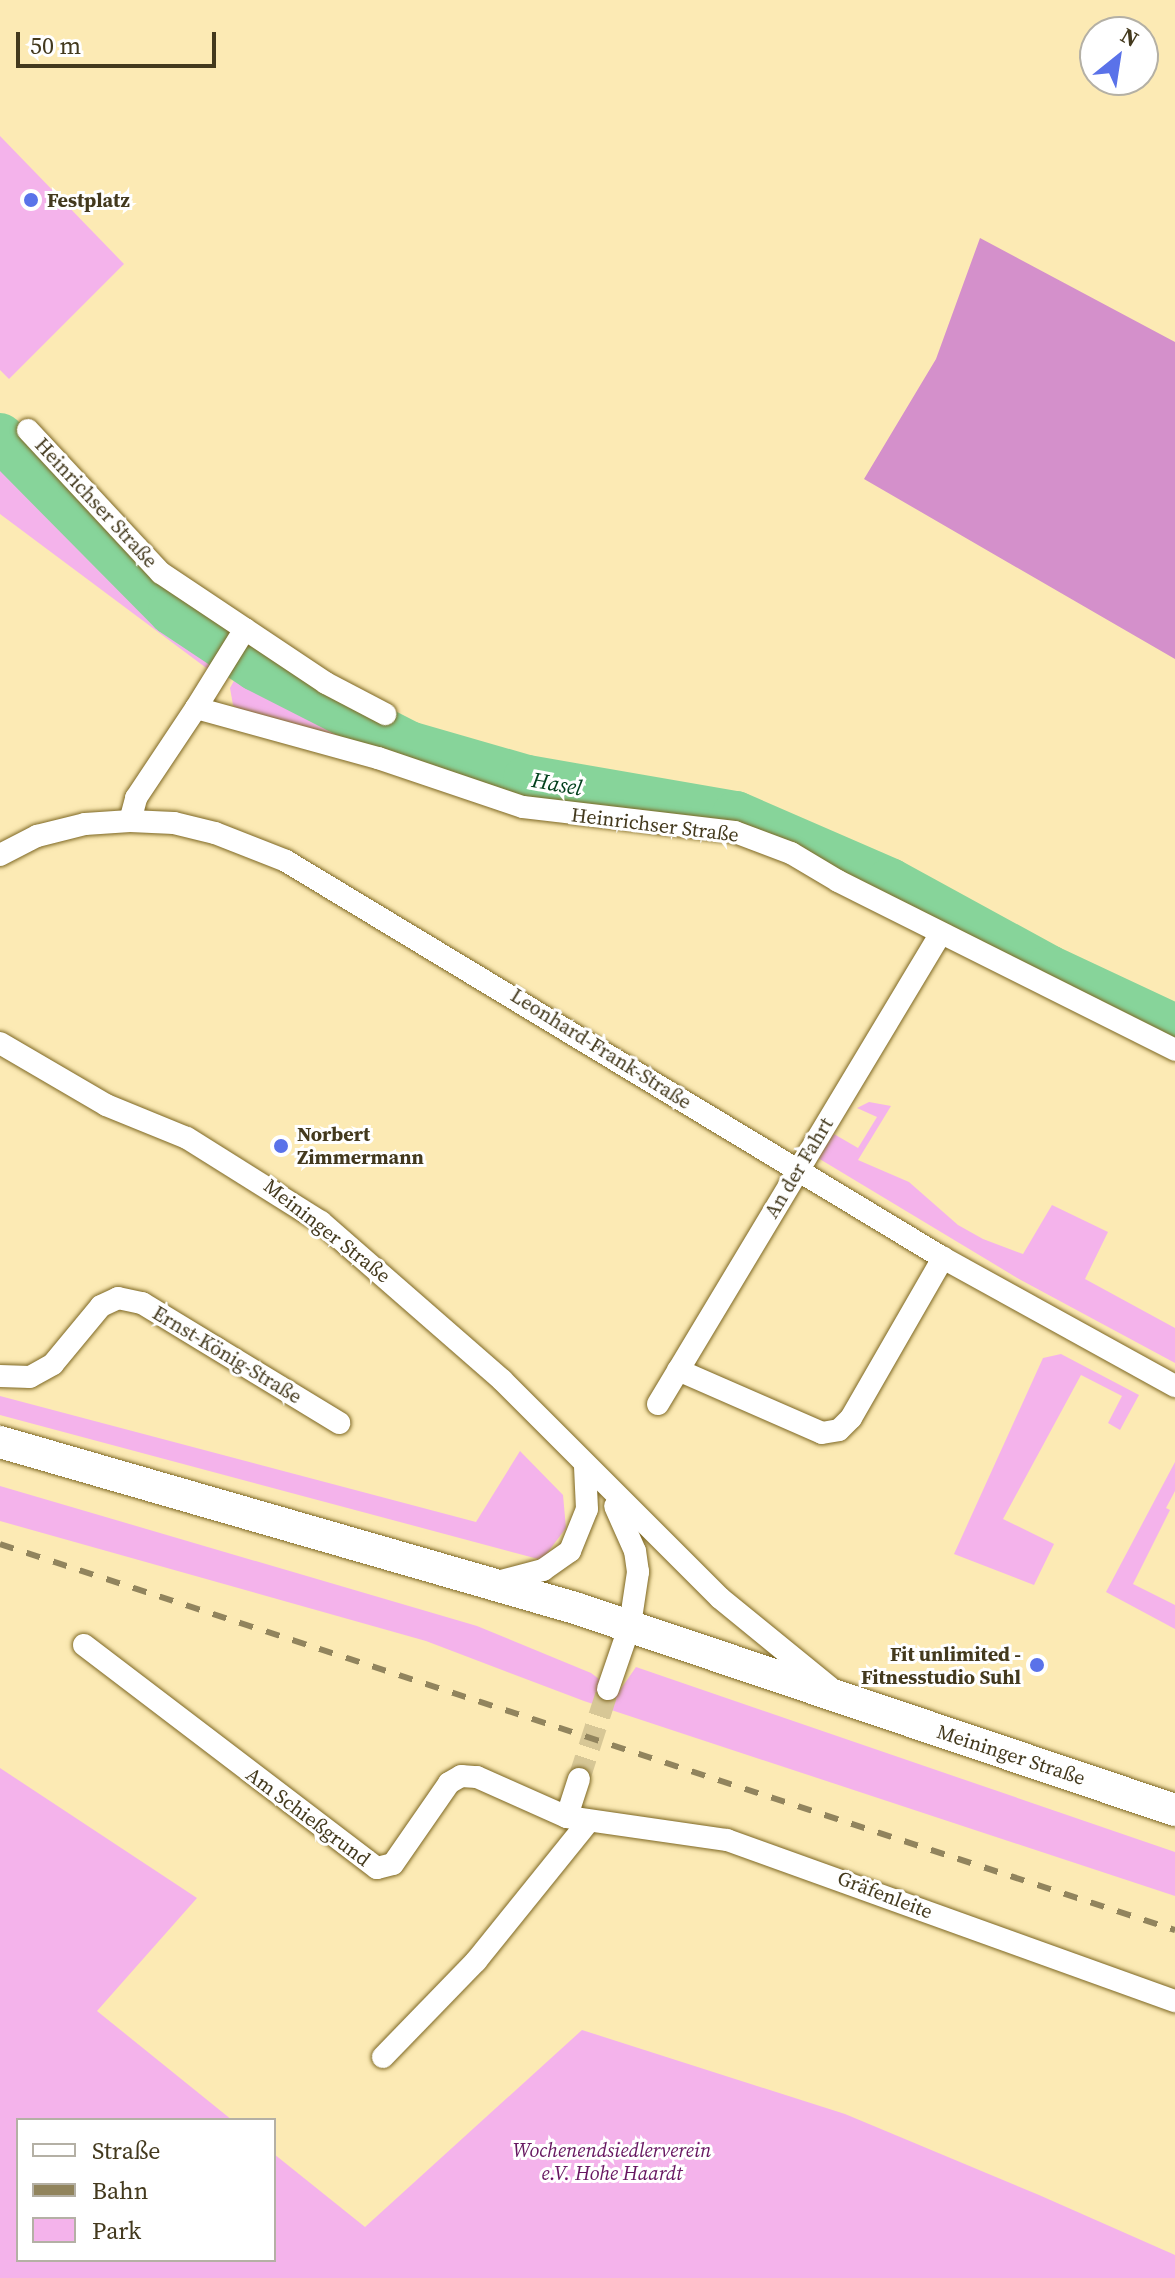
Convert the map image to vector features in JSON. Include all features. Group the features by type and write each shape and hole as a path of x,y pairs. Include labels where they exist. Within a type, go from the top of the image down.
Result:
{"main road":[{"name":"Meininger Straße","path":"0,1442 630,1625 1175,1810"}],"street":[{"name":"Heinrichser Straße","path":"28,430 161,573 326,683 385,714"},
{"path":"130,821 136,798 245,629"},
{"name":"Heinrichser Straße","path":"196,708 378,758 523,807 735,832 791,853 941,933 1175,1050"},
{"name":"Leonhard-Frank-Straße","path":"0,855 61,830 130,821 174,823 215,833 303,869 943,1258 1175,1386"},
{"name":"An der Fahrt","path":"658,1404 941,933"},
{"name":"Meininger Straße","path":"0,1043 58,1081 201,1146 321,1222 479,1359 605,1488 720,1598 847,1701"},
{"path":"678,1370 822,1433 839,1430 851,1418 943,1258"},
{"name":"Ernst-König-Straße","path":"0,1376 30,1377 53,1364 101,1306 118,1298 142,1303 339,1423"},
{"path":"494,1583 543,1570 570,1551 587,1509 585,1467"},
{"name":"Meininger Straße","path":"605,1488 635,1551 636,1599 630,1625"},
{"path":"608,1689 630,1625"},
{"name":"Am Schießgrund","path":"84,1645 377,1868 393,1864 449,1783 461,1776 477,1777 577,1819"},
{"path":"383,2057 476,1961 577,1819 579,1779"},
{"name":"Gräfenleite","path":"577,1819 727,1840 1175,2001"}],"green space":[{"name":"Festplatz","path":"0,136 124,264 9,379 0,370"},
{"path":"0,416 126,548 125,559 226,634 209,670 0,514"},
{"path":"236,677 310,720 357,741 246,716 233,705 230,688"},
{"path":"869,1102 891,1106 858,1160 909,1182 958,1225 983,1239 1023,1254 1052,1205 1108,1232 1085,1279 1175,1328 1175,1363 1019,1279 818,1158 834,1134 858,1148 877,1117 857,1108"},
{"path":"1061,1354 1139,1395 1120,1430 1108,1423 1122,1396 1081,1375 1003,1519 1054,1544 1034,1585 954,1554 1043,1358"},
{"path":"0,1396 476,1522 520,1451 563,1495 566,1528 542,1560 0,1415"},
{"path":"1175,1462 1175,1491 1166,1508 1170,1510 1133,1584 1175,1605 1175,1629 1106,1592"},
{"path":"0,1486 477,1626 591,1673 618,1693 636,1667 1175,1852 1175,1896 584,1701 426,1641 0,1521"},
{"name":"Wochenendsiedlerverein e.V. Hohe Haardt","path":"0,1768 197,1898 97,2011 230,2118 16,2118 16,2262 276,2262 276,2156 365,2227 582,2030 845,2114 1175,2255 1175,2278 0,2278"}],"shaded area":[{"path":"980,238 1175,342 1175,659 864,479 936,359"}],"waterway":[{"name":"Hasel","path":"0,437 172,611 256,667 409,745 527,779 736,815 890,882 1049,969 1175,1028"}],"tunnel":[{"path":"579,1779 608,1689"}],"railway":[{"path":"0,1544 1175,1930"}],"place":[{"name":"Festplatz","path":"31,200"},
{"name":"Norbert Zimmermann","path":"281,1146"},
{"name":"Fit unlimited - Fitnesstudio Suhl","path":"1037,1665"}]}
